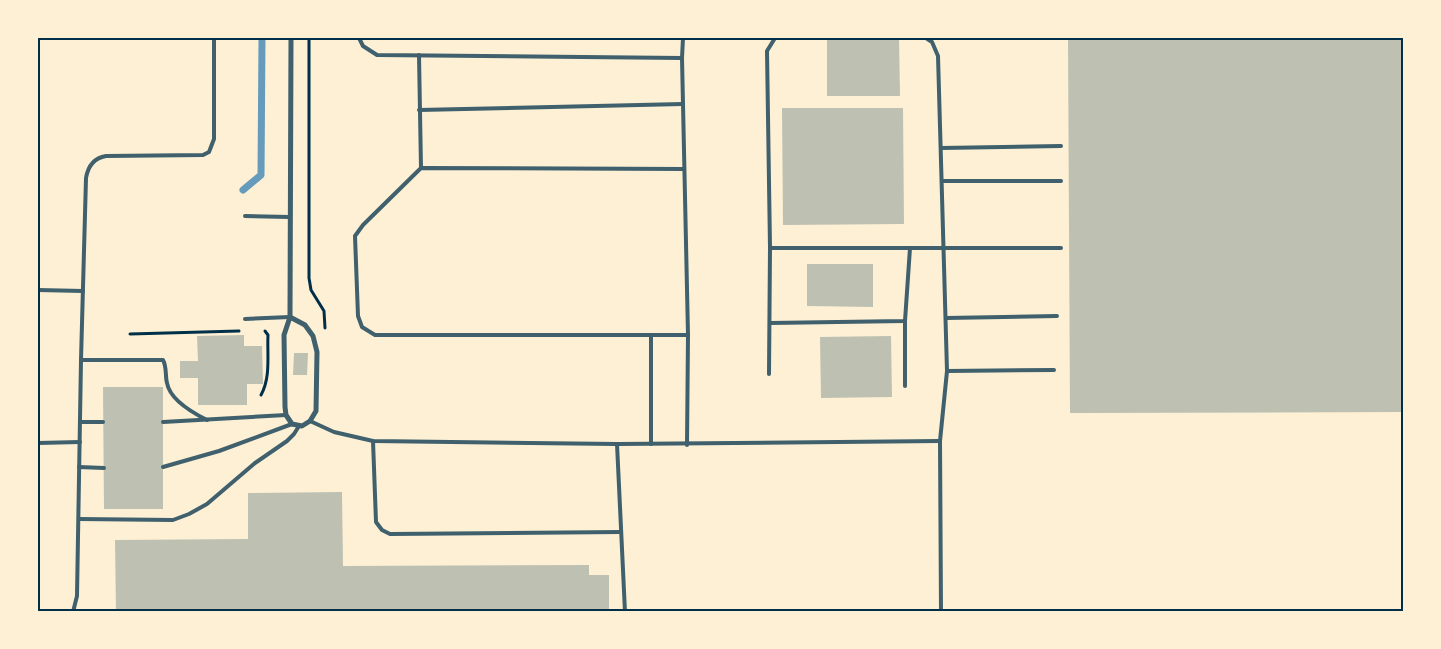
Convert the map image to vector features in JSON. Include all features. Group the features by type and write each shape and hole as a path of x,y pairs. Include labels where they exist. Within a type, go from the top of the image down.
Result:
{"street":[{"path":"290,317 305,326 312,336 317,352 316,411 310,421 298,426 292,424 286,415 284,407 284,335 290,317 292,183 291,38"}],"lane":[{"path":"73,612 77,596 81,360 88,168 100,157 106,156 203,155 209,152 214,139 214,38"},
{"path":"359,38 363,46 377,55 682,58"},
{"path":"683,38 688,335 687,445"},
{"path":"769,374 770,248 767,51 775,38"},
{"path":"926,38 932,42 938,56 946,318 947,371 940,441 941,612"},
{"path":"419,55 421,168"},
{"path":"419,110 683,104"},
{"path":"941,148 1061,146"},
{"path":"684,169 421,168 363,225 355,236 358,316 362,327 375,335 688,335"},
{"path":"942,181 1061,181"},
{"path":"245,216 290,217"},
{"path":"770,248 1060,248"},
{"path":"904,386 905,321 910,248"},
{"path":"38,290 83,291"},
{"path":"946,318 1057,316"},
{"path":"244,319 290,317"},
{"path":"770,323 905,321"},
{"path":"651,336 651,444"},
{"path":"81,360 163,360 167,386 190,412 207,420"},
{"path":"947,371 1054,370"},
{"path":"163,422 286,415"},
{"path":"310,421 334,432 373,441 687,445 940,441"},
{"path":"80,422 103,422"},
{"path":"163,467 219,451 292,424"},
{"path":"79,519 173,520 189,514 207,504 240,475 287,441 294,434 298,426"},
{"path":"373,441 376,522 382,530 390,534 621,532"},
{"path":"38,443 80,442"},
{"path":"617,444 625,612"},
{"path":"79,467 104,468"}],"path":[{"path":"309,38 309,278 311,290 324,311 324,334"},
{"path":"261,395 268,375 268,335 263,330"},
{"path":"130,334 244,331"}],"building":[{"path":"827,38 899,38 900,96 827,96"},
{"path":"1068,38 1404,38 1404,412 1070,413"},
{"path":"782,108 903,108 904,224 783,225"},
{"path":"807,264 873,264 873,307 807,306"},
{"path":"244,335 244,346 262,346 263,384 247,384 247,405 198,405 198,378 180,378 180,361 198,361 197,336"},
{"path":"891,336 892,397 821,398 820,337"},
{"path":"294,353 308,353 307,375 293,375"},
{"path":"103,387 163,387 163,509 104,509"},
{"path":"342,492 343,566 589,565 589,575 609,575 609,612 116,612 115,540 248,539 248,493"}],"waterway":[{"path":"243,190 261,175 262,38"}]}
